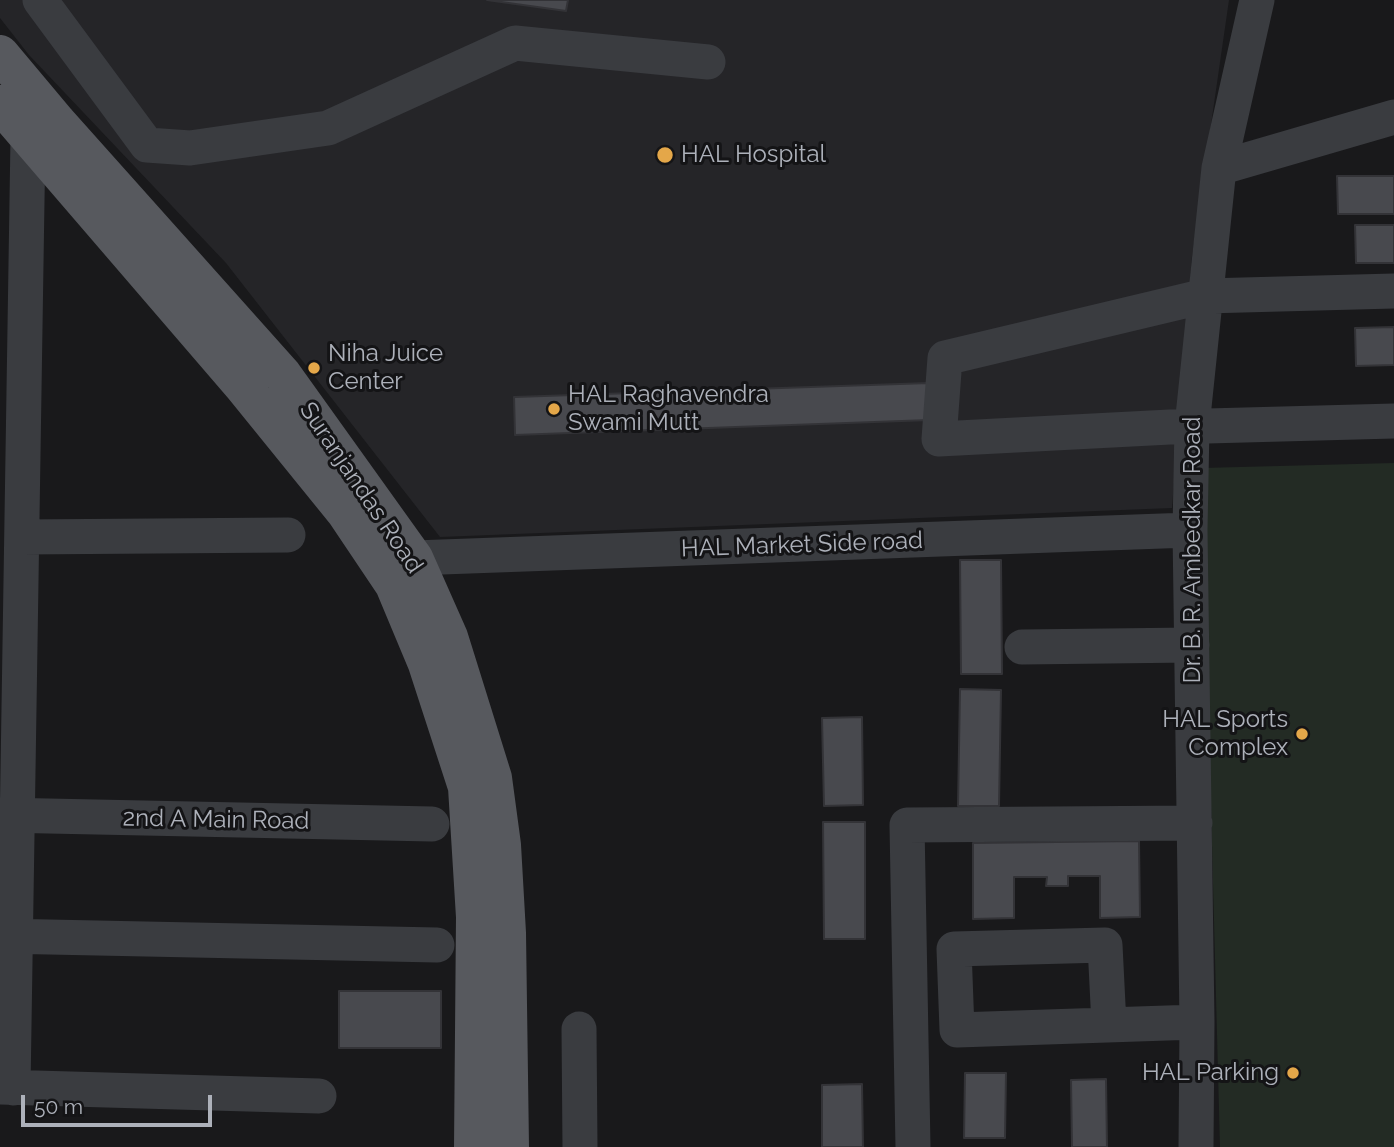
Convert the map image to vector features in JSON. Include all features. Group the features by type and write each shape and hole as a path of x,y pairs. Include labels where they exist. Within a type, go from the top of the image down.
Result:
{"main road":[{"name":"Suranjandas Road","path":"0,54 42,129"},
{"name":"Suranjandas Road","path":"0,104 42,129 283,375 398,562 449,637 493,778 502,845 507,933 510,1147"},
{"name":"Suranjandas Road","path":"398,562 394,585 428,664 467,787 475,916 472,1147"}],"street":[{"path":"40,0 147,145 190,148 328,128 515,43 708,62"},
{"name":"Dr. B. R. Ambedkar Road","path":"1196,1147 1197,1022 1190,530 1192,426 1219,168 1257,0"},
{"path":"1219,168 1394,117"},
{"path":"42,129 14,183 12,439 22,537 10,663 7,1088 319,1096"},
{"path":"1394,291 1205,296 945,358 939,439 1192,426 1394,421"},
{"name":"HAL Market Side road","path":"398,562 1190,530"},
{"path":"22,537 288,535"},
{"path":"1021,647 1192,645"},
{"name":"2nd A Main Road","path":"9,815 432,824"},
{"path":"913,1147 907,825 1195,823"},
{"path":"8,936 437,945"},
{"path":"1109,1025 1105,945 954,949 957,1030 1109,1025 1197,1022"},
{"path":"579,1029 580,1147"}],"shaded area":[{"name":"HAL Hospital","path":"0,0 1229,0 1192,256 1172,508 440,537 226,263 29,55 0,18"},
{"name":"HAL Sports Complex","path":"1394,463 1394,1147 1220,1147 1202,468"}],"building":[{"path":"487,0 568,0 566,11"},
{"path":"1337,176 1394,176 1394,214 1338,214"},
{"path":"1355,225 1394,225 1394,263 1356,263"},
{"path":"1394,327 1394,365 1356,366 1355,328"},
{"path":"929,383 930,420 515,435 514,397"},
{"path":"960,560 1001,560 1002,674 961,674"},
{"path":"960,689 1001,690 999,806 958,806"},
{"path":"862,717 863,805 824,806 822,718"},
{"path":"823,822 865,822 865,939 824,939"},
{"path":"1139,841 1140,917 1100,918 1100,876 1068,876 1068,886 1046,886 1047,877 1014,877 1014,918 973,919 973,843"},
{"path":"339,991 441,991 441,1048 339,1048"},
{"path":"965,1073 1006,1073 1005,1138 964,1138"},
{"path":"1106,1079 1107,1147 1072,1147 1071,1080"},
{"path":"862,1084 863,1147 822,1147 822,1085"}],"place":[{"name":"HAL Hospital","path":"665,155"},
{"name":"Niha Juice Center","path":"314,368"},
{"name":"HAL Raghavendra Swami Mutt","path":"554,409"},
{"name":"HAL Sports Complex","path":"1302,734"},
{"name":"HAL Parking","path":"1293,1073"}]}
